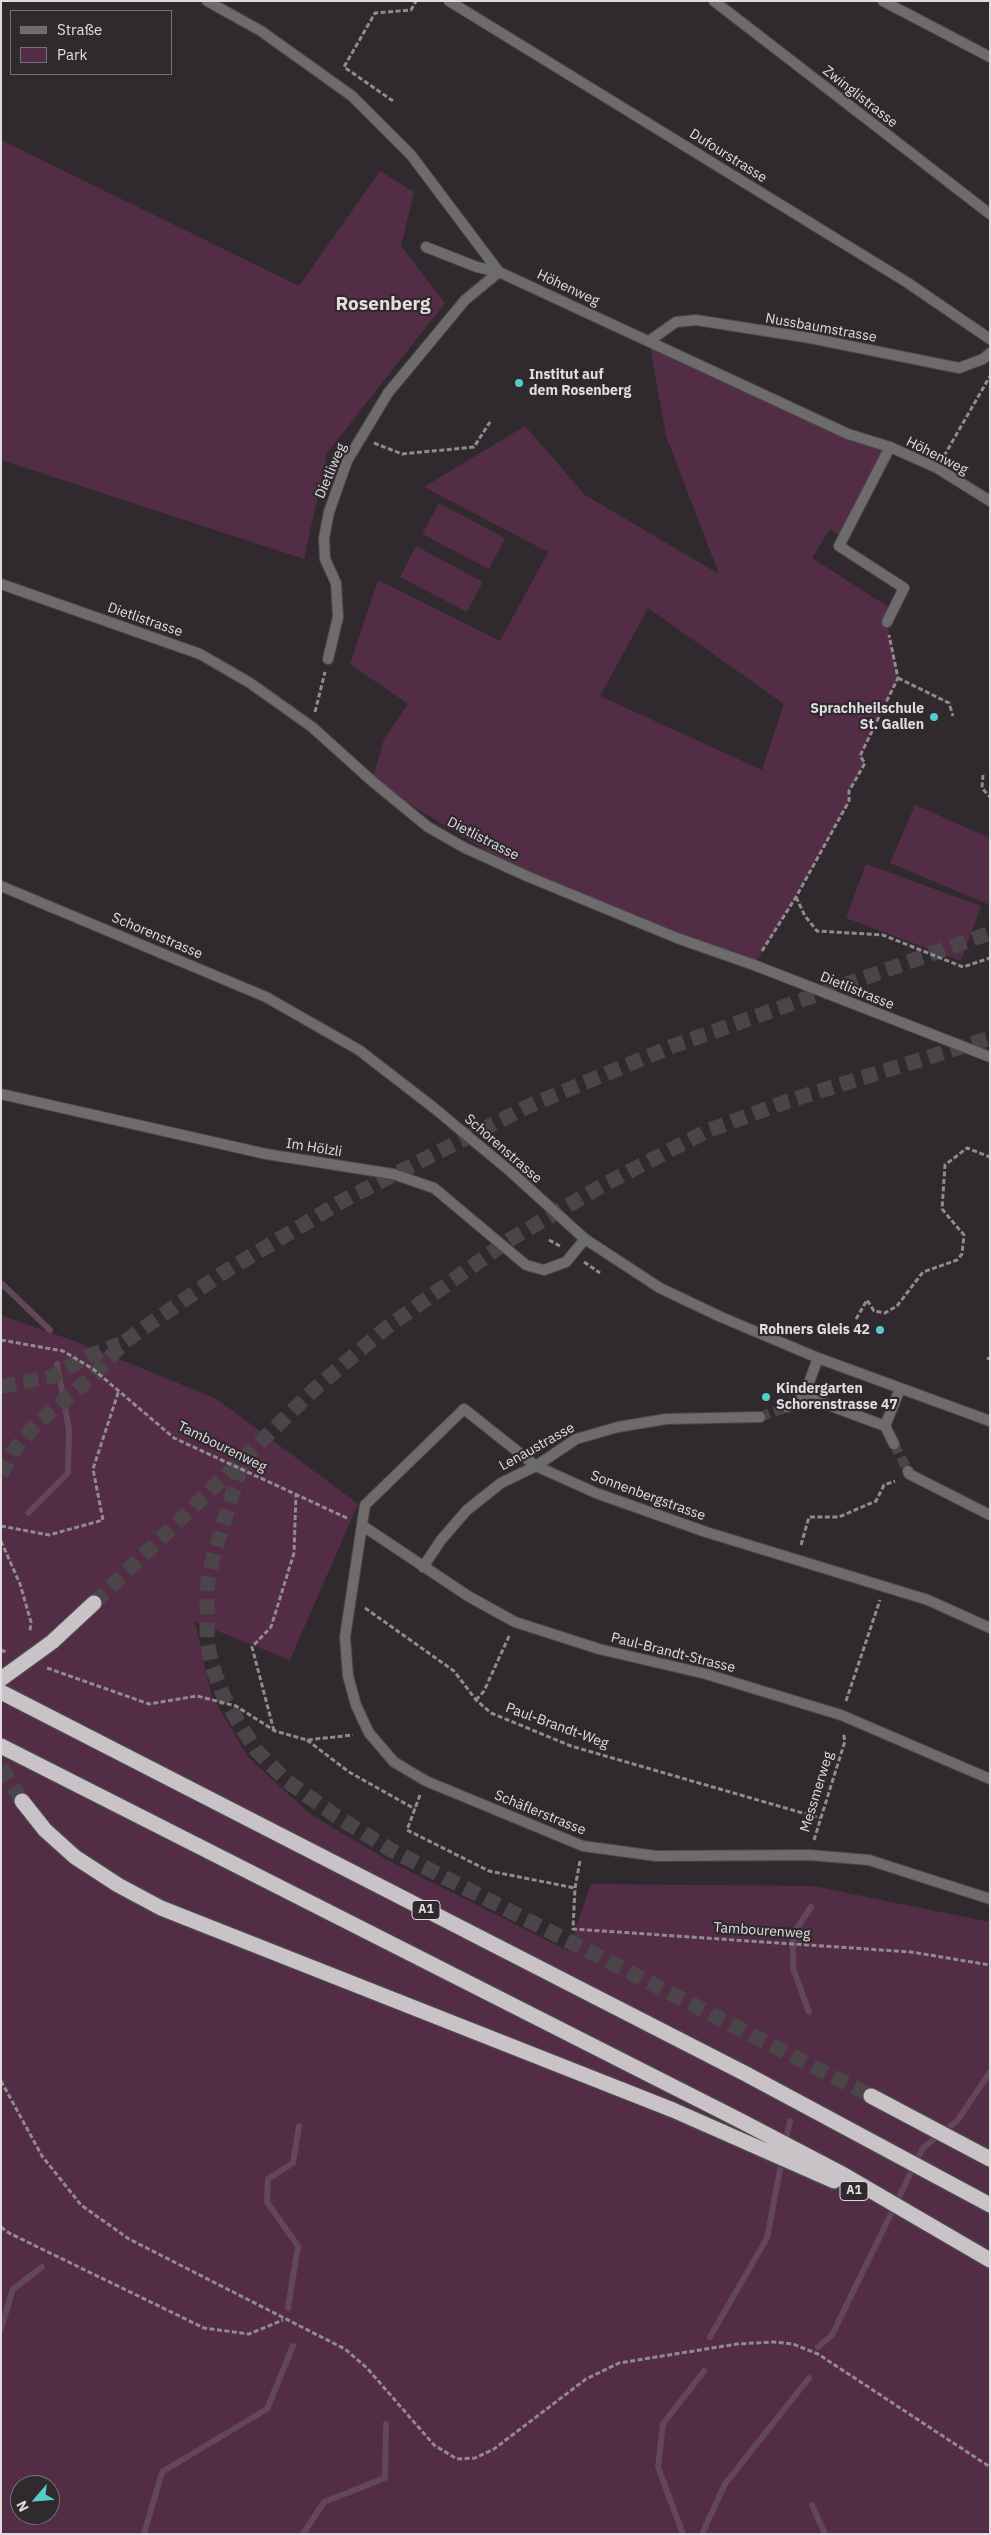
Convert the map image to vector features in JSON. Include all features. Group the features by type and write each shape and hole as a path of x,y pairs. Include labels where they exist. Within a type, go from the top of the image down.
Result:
{"highway":[{"path":"1,1678 52,1642 94,1603"},
{"name":"A1","path":"1,1692 851,2128 990,2205"},
{"name":"A1","path":"1,1746 739,2120 844,2175 990,2260"},
{"name":"A1","path":"22,1802 46,1830 75,1857 118,1885 154,1904 199,1924 731,2135 804,2166 975,2251"},
{"path":"871,2096 990,2159"}],"street":[{"name":"Höhenweg","path":"207,1 260,31 352,96 411,155 499,272 848,434 890,447 937,468 990,501"},
{"name":"Dufourstrasse","path":"449,1 908,283 990,340"},
{"name":"Zwinglistrasse","path":"714,1 990,214"},
{"path":"884,1 990,56"},
{"path":"426,247 477,267 499,272"},
{"name":"Dietliweg","path":"328,658 338,617 336,583 325,559 324,538 329,512 347,462 388,393 459,307 481,285 499,272"},
{"name":"Nussbaumstrasse","path":"649,341 676,322 696,320 810,338 959,368 983,359 990,353"},
{"path":"887,622 904,588 839,546 890,447"},
{"name":"Dietlistrasse","path":"1,584 200,654 250,683 312,727 372,781 428,827 465,848 529,877 677,938 754,964 990,1057"},
{"name":"Schorenstrasse","path":"1,886 266,997 359,1050 503,1166 585,1239 660,1288 721,1317 818,1358 888,1383 900,1390 990,1421"},
{"name":"Im Hölzli","path":"1,1094 266,1154 393,1174 434,1188 526,1265 544,1270 566,1262 585,1239"},
{"path":"787,1407 804,1396 818,1358"},
{"path":"885,1426 900,1390"},
{"path":"804,1396 885,1426 894,1444"},
{"name":"Sonnenbergstrasse","path":"363,1526 365,1505 464,1410 536,1466 596,1493 706,1532 928,1600 990,1628"},
{"name":"Lenaustrasse","path":"423,1566 441,1540 467,1510 502,1483 536,1466 576,1439 618,1427 666,1418 760,1417"},
{"path":"908,1473 990,1515"},
{"name":"Paul-Brandt-Strasse","path":"363,1526 468,1596 515,1622 599,1649 706,1674 841,1714 990,1779"},
{"name":"Schäflerstrasse","path":"363,1526 345,1637 348,1676 356,1705 369,1733 394,1762 426,1781 583,1846 656,1856 809,1854 869,1860 990,1899"}],"path":[{"path":"393,101 344,67 375,13 411,10 416,1"},
{"path":"937,468 990,376"},
{"path":"361,438 402,454 474,447 490,422"},
{"path":"754,964 796,897 849,801 849,791 864,763 860,756 898,678 887,622"},
{"path":"312,727 328,658"},
{"path":"898,678 949,703 953,716"},
{"path":"983,775 982,788 990,797"},
{"path":"982,788 990,790"},
{"path":"796,897 805,916 817,932 883,935 963,967 990,958"},
{"path":"856,1319 867,1300 874,1311 885,1313 897,1306 923,1272 957,1260 962,1254 964,1235 942,1209 945,1165 967,1148 990,1157"},
{"name":"Tambourenweg","path":"1,1340 63,1351 93,1368 174,1438 363,1526"},
{"path":"1,1526 49,1535 102,1520 93,1469 119,1390"},
{"path":"793,1546 800,1547 810,1517 839,1518 862,1508 876,1501 884,1485 908,1473"},
{"path":"275,1731 252,1648 271,1627 294,1553 296,1494"},
{"path":"1,1541 20,1584 31,1622 30,1631"},
{"name":"Paul-Brandt-Weg","path":"351,1598 454,1670 476,1700 491,1713 572,1746 820,1818"},
{"path":"841,1714 877,1609"},
{"path":"476,1700 484,1691 515,1622"},
{"path":"1,1650 10,1653"},
{"path":"43,1666 150,1704 196,1696 236,1706 275,1731 307,1740 349,1772 415,1809"},
{"path":"307,1740 369,1733"},
{"name":"Messmerweg","path":"809,1854 844,1744 844,1736"},
{"path":"426,1781 407,1830 489,1871 575,1888"},
{"name":"Tambourenweg","path":"583,1846 575,1888 573,1929 910,1952 990,1965"},
{"path":"1,2081 42,2156 81,2205 129,2239 345,2349 367,2368 434,2445 457,2459 475,2458 494,2449 586,2379 619,2363 737,2344 773,2342 793,2344 818,2354 990,2467"},
{"path":"1,2227 204,2328 249,2334 283,2319"}],"green space":[{"path":"1,140 299,286 380,171 414,192 401,246 445,303 327,453 304,559 1,460"},
{"path":"649,341 890,447 844,539 830,529 812,558 893,610 887,622 898,678 860,756 865,763 849,791 849,801 796,897 754,965 529,877 372,781 384,739 408,704 350,664 378,580 500,641 548,552 424,487 525,426 585,495 719,574 666,436","holes":["648,608 784,704 762,770 600,696"]},
{"path":"439,503 505,538 489,569 422,534"},
{"path":"416,546 483,582 467,612 400,577"},
{"path":"915,805 990,838 990,905 890,863"},
{"path":"866,864 981,906 961,961 846,918"},
{"path":"1,1315 77,1342 217,1399 358,1504 290,1660 195,1622 211,1694 248,1757 310,1814 384,1858 568,1951 591,1884 813,1886 990,1922 990,2534 1,2534"}],"waterway":[{"path":"1,1283 50,1330"},
{"path":"28,1513 68,1473 69,1430 57,1364"},
{"path":"809,2012 793,1968 793,1934 811,1907"},
{"path":"818,2347 832,2335 923,2148 957,2121 990,2072"},
{"path":"785,2144 790,2121"},
{"path":"288,2308 298,2246 267,2202 268,2179 293,2163 299,2126"},
{"path":"710,2337 767,2238 782,2159"},
{"path":"1,2328 13,2289 42,2267"},
{"path":"144,2534 162,2472 267,2409 293,2346"},
{"path":"683,2534 658,2467 663,2424 704,2371"},
{"path":"702,2534 725,2484 809,2378"},
{"path":"303,2534 324,2502 385,2478 386,2424"},
{"path":"812,2505 825,2534"}],"tunnel":[{"path":"1,1475 12,1453 35,1425 93,1376 124,1342 221,1274 344,1200 529,1106 673,1046 990,933"},
{"path":"94,1603 318,1386 386,1328 509,1240 605,1184 707,1131 788,1101 990,1038"},
{"path":"1,1387 53,1376 89,1356 120,1344"},
{"path":"760,1417 787,1407"},
{"path":"894,1444 908,1471"},
{"path":"241,1466 214,1554 207,1585 207,1641 212,1666 224,1697 256,1750 287,1781 336,1816 391,1850 871,2096"},
{"path":"1,1767 22,1801"}],"place":[{"name":"Institut auf dem Rosenberg","path":"519,383"},
{"name":"Sprachheilschule St. Gallen","path":"934,717"},
{"name":"Rohners Gleis 42","path":"880,1330"},
{"name":"Kindergarten Schorenstrasse 47","path":"766,1397"}],"district":[{"name":"Rosenberg","path":"383,305"}]}
